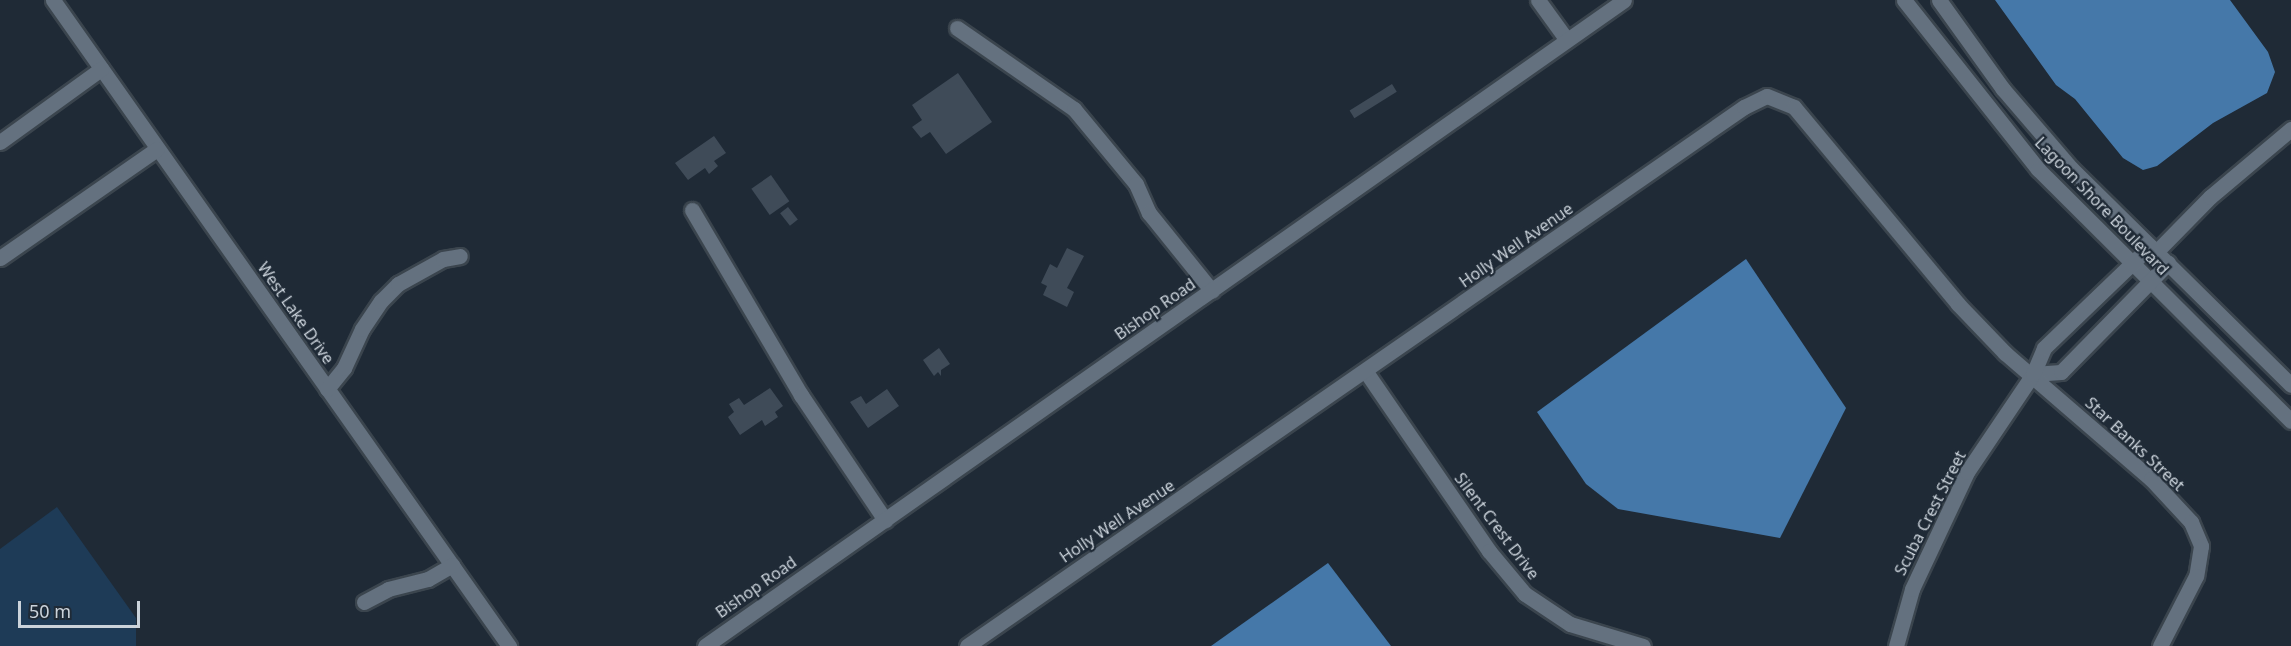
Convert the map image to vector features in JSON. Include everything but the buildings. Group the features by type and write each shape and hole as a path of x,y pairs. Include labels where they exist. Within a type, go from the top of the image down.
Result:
{"street":[{"name":"West Lake Drive","path":"53,0 509,646"},
{"path":"1538,0 1567,40"},
{"name":"Bishop Road","path":"705,646 1624,0"},
{"name":"Lagoon Shore Boulevard","path":"1904,0 2038,169 2291,421"},
{"name":"Lagoon Shore Boulevard","path":"1939,0 2002,89 2045,139 2291,385"},
{"path":"957,28 1074,109 1136,184 1149,213 1212,291"},
{"path":"0,142 101,69"},
{"name":"Holly Well Avenue","path":"968,646 1366,372 1744,107 1767,96 1794,107 1958,304 2005,353 2033,374"},
{"name":"Scuba Crest Street","path":"1896,646 1912,589 1967,472 2033,374 2044,348 2132,264 2153,249 2210,197 2291,129"},
{"path":"0,258 157,149"},
{"path":"692,210 801,395 885,520"},
{"path":"327,389 344,368 362,329 381,301 398,284 444,259 460,256"},
{"path":"2033,374 2061,372 2168,263"},
{"name":"Silent Crest Drive","path":"1366,372 1490,551 1525,594 1570,624 1643,646"},
{"name":"Star Banks Street","path":"2033,374 2151,479 2197,532 2202,546 2196,576 2160,646"},
{"path":"364,602 388,589 428,579 452,565"}],"shaded area":[{"path":"1995,0 2230,0 2268,52 2275,72 2267,93 2213,123 2157,166 2143,170 2123,158 2075,99 2056,85"},
{"path":"1746,259 1846,408 1780,538 1618,509 1586,484 1537,412"},
{"path":"57,507 136,618 136,646 0,646 0,549"},
{"path":"1328,563 1391,646 1211,646"}]}
